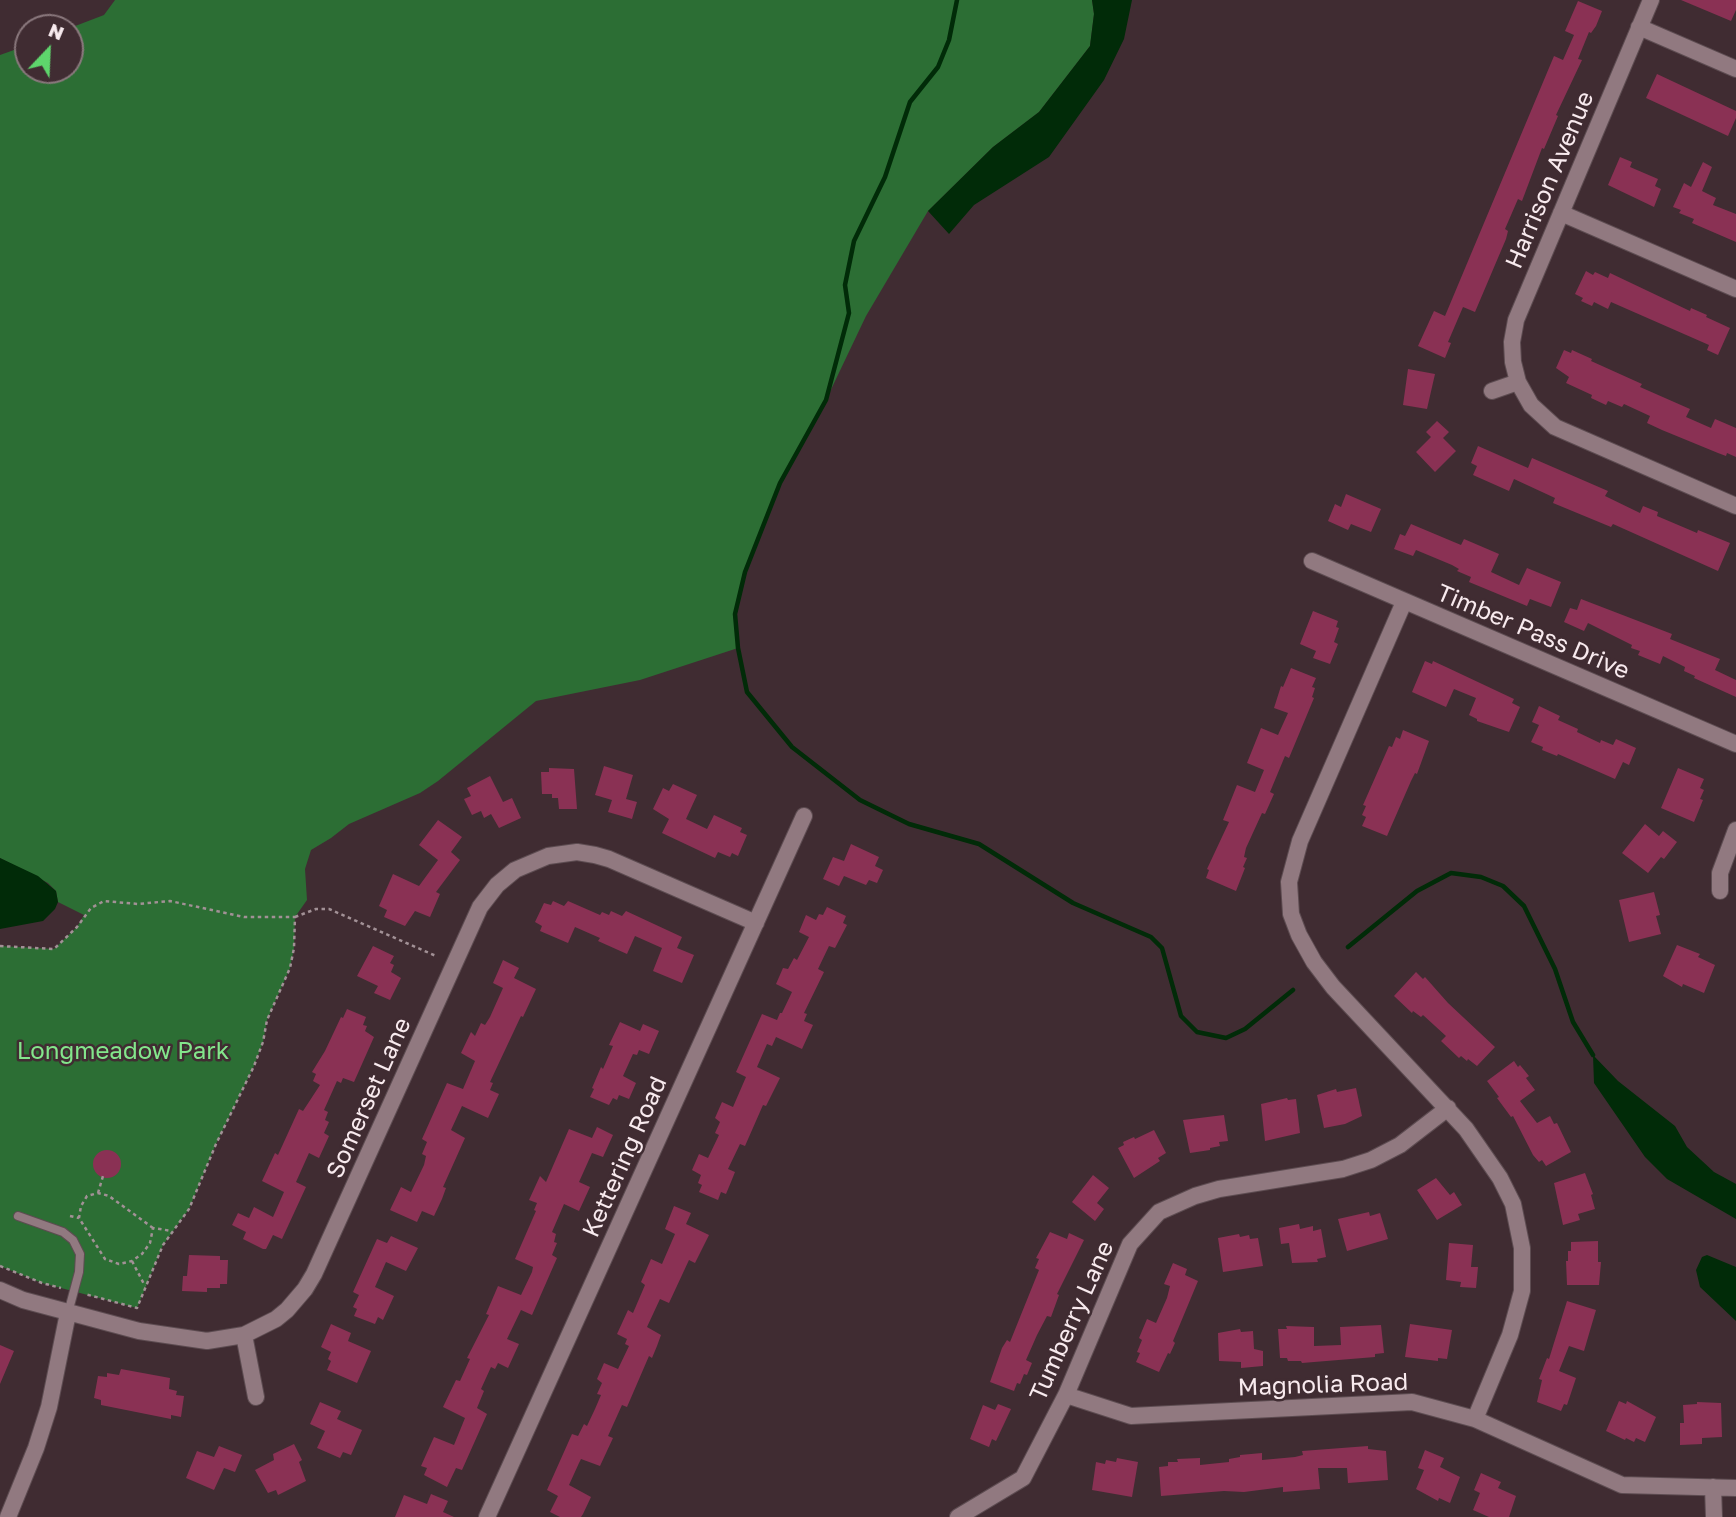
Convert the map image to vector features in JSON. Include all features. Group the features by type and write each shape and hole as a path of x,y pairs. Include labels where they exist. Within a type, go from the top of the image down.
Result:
{"street":[{"name":"Harrison Avenue","path":"1518,383 1512,342 1516,320 1651,0"},
{"path":"1639,27 1736,69"},
{"path":"1561,213 1736,289"},
{"path":"1492,391 1518,383 1531,405 1555,427 1736,506"},
{"name":"Timber Pass Drive","path":"1312,561 1736,744"},
{"path":"1404,602 1300,841 1289,882 1291,914 1298,935 1333,987 1448,1108 1484,1153 1513,1204 1522,1248 1522,1291 1518,1315 1475,1419"},
{"name":"Kettering Road","path":"487,1517 804,816"},
{"path":"1720,891 1720,873 1736,830"},
{"name":"Somerset Lane","path":"0,1290 23,1300 139,1331 207,1341 244,1335 276,1319 305,1289 480,907 497,885 515,870 548,856 577,852 595,855 756,923"},
{"name":"Tumberry Lane","path":"958,1517 1023,1478 1066,1395 1130,1244 1159,1212 1219,1189 1343,1169 1371,1160 1400,1145 1448,1108"},
{"path":"8,1517 46,1417 68,1312"},
{"path":"244,1335 256,1397"},
{"name":"Magnolia Road","path":"1066,1395 1131,1416 1412,1402 1475,1419 1622,1485 1736,1488"},
{"path":"1713,1487 1714,1517"}],"lane":[{"path":"19,1216 63,1233 73,1240 80,1254 79,1272 68,1312"}],"path":[{"path":"0,946 54,949 72,933 91,908 104,901 138,904 170,901 244,917 295,917 317,909 329,909 436,956"},
{"path":"137,1308 159,1254 189,1209 216,1144 254,1066 263,1042 267,1020 290,968 295,917"},
{"path":"98,1193 103,1176"},
{"path":"153,1228 150,1243 142,1254 132,1261 119,1264 105,1259 79,1218 81,1206 87,1196 98,1193 109,1196 153,1228 172,1231"},
{"path":"70,1216 79,1218"},
{"path":"132,1261 145,1287"}],"green space":[{"name":"Longmeadow Park","path":"115,0 1092,0 1094,14 1090,46 1039,112 993,147 928,211 866,316 826,400 780,483 745,572 735,614 738,648 640,680 536,701 420,793 349,824 311,850 305,869 307,900 295,917 290,968 267,1020 263,1042 254,1066 216,1144 189,1209 163,1245 137,1308 42,1283 0,1266 0,946 54,949 77,927 84,915 58,902 56,891 48,883 0,858 0,55 14,50 14,84 84,84 84,23 104,15"}],"shaded area":[{"path":"1092,0 1132,0 1124,39 1104,80 1049,157 974,205 949,234 928,211 993,147 1039,112 1090,46 1094,14"},
{"path":"0,858 38,876 56,891 58,902 55,909 43,921 0,929"},
{"path":"1593,1055 1618,1081 1675,1126 1687,1147 1714,1172 1736,1184 1736,1219 1667,1179 1645,1157 1594,1083"},
{"path":"1707,1255 1736,1267 1736,1321 1700,1287 1696,1270 1702,1257"}],"building":[{"path":"1681,0 1736,0 1736,10 1731,21"},
{"path":"1578,1 1602,11 1596,26 1589,32 1578,59 1582,60 1556,115 1558,116 1544,149 1542,148 1522,201 1518,199 1505,229 1508,231 1506,239 1475,312 1463,307 1448,342 1451,343 1445,358 1418,346 1434,311 1445,316 1554,56 1563,60 1574,35 1565,31"},
{"path":"1657,74 1736,111 1736,118 1728,136 1646,98"},
{"path":"1620,157 1632,162 1630,167 1658,179 1655,186 1661,189 1654,207 1608,185"},
{"path":"1703,162 1712,167 1702,191 1716,198 1713,205 1736,214 1736,242 1692,223 1694,219 1679,213 1681,210 1673,207 1684,183 1691,187"},
{"path":"1586,271 1608,278 1610,273 1690,311 1691,308 1707,315 1706,317 1730,328 1718,355 1707,350 1709,345 1611,302 1608,309 1594,302 1592,306 1581,301 1583,298 1575,294"},
{"path":"1564,350 1571,353 1572,350 1592,359 1591,361 1642,384 1640,387 1690,409 1686,417 1711,428 1715,419 1736,428 1736,457 1727,453 1726,456 1662,430 1647,423 1650,416 1624,404 1622,407 1608,401 1606,405 1566,383 1569,377 1556,368"},
{"path":"1408,369 1435,374 1427,409 1403,405"},
{"path":"1437,421 1449,432 1443,438 1456,451 1435,472 1416,452 1431,437 1426,432"},
{"path":"1478,446 1528,468 1532,458 1608,491 1605,496 1640,513 1643,506 1658,512 1657,516 1730,543 1718,571 1613,524 1611,527 1553,503 1555,498 1514,479 1509,491 1473,475 1477,466 1471,463"},
{"path":"1346,494 1381,509 1371,532 1351,524 1348,530 1328,521 1335,504 1341,507"},
{"path":"1411,524 1461,545 1464,539 1499,554 1491,572 1519,585 1527,568 1561,582 1551,607 1530,599 1527,606 1469,582 1471,577 1457,571 1459,569 1452,565 1416,550 1413,556 1394,549 1400,534 1405,536"},
{"path":"1581,599 1672,634 1670,639 1720,659 1715,670 1736,680 1736,697 1694,678 1695,676 1684,671 1685,667 1663,656 1660,664 1638,655 1640,651 1631,648 1632,645 1588,623 1584,631 1564,622 1570,608 1577,610"},
{"path":"1313,611 1338,621 1336,627 1339,628 1334,642 1338,644 1330,664 1313,658 1316,651 1300,644"},
{"path":"1425,661 1432,664 1433,661 1514,699 1512,703 1520,707 1509,732 1477,721 1469,715 1476,698 1454,689 1446,707 1412,692"},
{"path":"1291,668 1316,678 1312,687 1315,688 1314,698 1289,758 1285,756 1270,792 1274,794 1265,814 1262,813 1246,848 1245,868 1236,891 1206,878 1207,869 1229,822 1223,820 1237,785 1255,792 1264,770 1247,763 1261,728 1278,735 1288,713 1274,708 1281,686 1283,687"},
{"path":"1539,706 1560,716 1558,720 1578,729 1577,732 1600,743 1601,740 1613,745 1616,739 1636,748 1629,765 1623,762 1615,779 1558,754 1557,756 1542,750 1543,747 1531,742 1539,725 1532,722"},
{"path":"1403,730 1429,741 1417,774 1415,773 1411,781 1387,836 1362,826 1366,817 1362,815 1366,806 1363,805 1389,746 1392,747 1396,737 1400,739"},
{"path":"604,766 633,775 626,799 637,802 632,819 608,812 612,800 595,795"},
{"path":"549,768 574,769 577,809 559,809 558,798 552,798 552,794 542,794 541,772 549,772"},
{"path":"1678,768 1704,779 1700,788 1704,790 1700,799 1703,800 1694,822 1661,808"},
{"path":"490,776 503,802 512,798 521,818 499,828 491,814 484,818 481,811 472,815 464,799 471,796 467,788"},
{"path":"673,784 697,795 686,819 707,829 714,815 742,828 740,832 747,835 738,856 732,853 730,857 718,852 715,858 662,833 669,819 653,809 663,788 669,791"},
{"path":"438,820 462,837 451,852 460,860 436,892 440,894 430,917 415,911 405,926 384,917 387,910 379,906 393,874 419,886 438,860 419,845"},
{"path":"1645,824 1659,836 1663,831 1677,842 1664,859 1661,857 1648,873 1622,853"},
{"path":"851,844 879,857 875,866 883,870 877,883 869,880 866,885 844,876 839,886 823,879 833,857 844,861"},
{"path":"1654,892 1660,915 1656,916 1661,934 1629,942 1619,900"},
{"path":"553,901 564,906 568,901 600,915 602,912 609,915 611,911 622,916 626,911 682,937 677,948 694,955 682,983 653,971 662,948 635,936 627,954 575,927 568,943 540,931 542,926 535,922 544,903 551,905"},
{"path":"827,907 846,916 843,923 847,925 835,948 829,946 818,969 824,972 804,1013 807,1014 804,1021 813,1025 802,1049 776,1037 772,1046 767,1044 757,1067 780,1078 766,1106 763,1105 745,1146 740,1144 728,1169 735,1172 726,1194 721,1192 718,1200 699,1192 702,1185 698,1183 701,1175 692,1170 699,1154 708,1158 719,1135 715,1133 720,1122 715,1118 722,1102 733,1107 746,1077 736,1072 762,1014 777,1020 792,992 776,984 783,968 788,969 794,958 797,960 809,937 799,932 806,915 816,920 819,914 823,915"},
{"path":"1677,945 1700,954 1698,957 1715,965 1704,993 1683,984 1682,987 1663,976"},
{"path":"373,946 394,956 390,963 394,965 391,972 401,978 390,1000 374,993 378,986 357,976"},
{"path":"503,960 519,968 514,978 536,989 490,1082 493,1083 490,1090 499,1094 488,1118 462,1106 451,1130 465,1138 443,1187 446,1188 442,1199 434,1216 422,1211 417,1222 390,1210 401,1187 411,1192 424,1165 426,1156 422,1154 427,1142 422,1139 447,1083 463,1089 475,1061 461,1053 471,1032 475,1036 481,1023 485,1025 490,1017 503,988 493,983"},
{"path":"1416,972 1423,979 1425,977 1448,1003 1495,1047 1477,1066 1468,1059 1467,1061 1461,1056 1459,1058 1441,1041 1446,1036 1423,1015 1421,1017 1413,1011 1412,1013 1394,996"},
{"path":"347,1009 366,1017 363,1025 367,1026 365,1031 374,1037 354,1082 343,1078 341,1083 337,1081 324,1110 328,1112 325,1120 329,1122 324,1133 329,1136 319,1158 309,1153 296,1182 306,1187 282,1239 273,1235 266,1249 263,1249 243,1239 246,1232 232,1225 238,1213 249,1218 254,1207 273,1217 284,1192 262,1181 275,1153 278,1155 299,1109 303,1111 320,1085 313,1081 316,1074 312,1072"},
{"path":"620,1022 640,1031 643,1024 659,1031 649,1054 639,1050 637,1055 633,1054 623,1076 636,1083 629,1099 619,1095 617,1100 613,1098 609,1105 590,1097 601,1067 603,1069 613,1046 609,1045"},
{"path":"1514,1061 1529,1076 1526,1078 1535,1090 1520,1101 1537,1123 1550,1116 1554,1124 1557,1123 1571,1152 1546,1166 1533,1155 1513,1116 1511,1117 1487,1081"},
{"path":"1356,1088 1362,1116 1345,1124 1324,1128 1317,1095 1336,1089 1337,1092"},
{"path":"1287,1098 1296,1099 1300,1133 1265,1141 1261,1104"},
{"path":"1224,1115 1228,1141 1219,1142 1220,1146 1210,1150 1190,1153 1183,1120"},
{"path":"597,1127 613,1135 603,1157 592,1153 579,1182 590,1187 579,1211 564,1204 552,1232 556,1234 554,1242 557,1243 552,1255 557,1258 532,1315 521,1310 507,1339 519,1344 508,1368 498,1363 495,1369 491,1367 481,1389 484,1391 477,1408 487,1414 462,1470 456,1468 447,1487 424,1475 427,1468 421,1466 434,1437 454,1445 465,1418 443,1407 470,1359 467,1358 489,1315 486,1314 498,1286 521,1295 532,1272 533,1267 515,1259 536,1211 534,1210 537,1203 529,1200 540,1176 546,1182 569,1129 592,1138"},
{"path":"1154,1130 1166,1153 1158,1158 1160,1161 1134,1178 1118,1148 1124,1145 1123,1142"},
{"path":"107,1150 117,1154 121,1164 117,1174 107,1178 97,1174 93,1164 97,1154"},
{"path":"1585,1173 1595,1209 1578,1214 1580,1220 1563,1225 1554,1183"},
{"path":"1093,1175 1109,1188 1097,1203 1104,1209 1095,1221 1072,1202"},
{"path":"1436,1178 1450,1195 1454,1192 1462,1205 1437,1220 1417,1190"},
{"path":"674,1206 691,1213 686,1224 709,1235 695,1263 689,1260 669,1303 660,1299 647,1327 661,1335 627,1407 622,1405 608,1436 613,1438 600,1466 581,1459 569,1485 591,1497 583,1514 581,1517 560,1517 550,1512 558,1496 547,1490 572,1434 578,1436 584,1424 587,1426 595,1409 601,1395 597,1394 602,1383 597,1379 604,1363 618,1369 629,1346 625,1344 627,1339 617,1334 628,1310 633,1313 645,1285 641,1282 651,1259 662,1264 675,1234 665,1229"},
{"path":"1369,1212 1370,1216 1380,1213 1388,1239 1347,1251 1338,1219"},
{"path":"1299,1224 1300,1229 1313,1226 1313,1231 1321,1229 1326,1257 1317,1259 1318,1262 1292,1263 1289,1243 1281,1244 1279,1228"},
{"path":"1050,1232 1067,1239 1069,1233 1084,1240 1057,1294 1059,1295 1051,1317 1047,1316 1026,1360 1032,1363 1027,1375 1024,1374 1014,1391 990,1382 1002,1348 1007,1340 1010,1342 1039,1270 1035,1268 1039,1259 1036,1258"},
{"path":"1239,1234 1240,1237 1249,1235 1250,1239 1258,1238 1263,1266 1223,1272 1218,1238"},
{"path":"391,1236 418,1248 406,1271 386,1262 375,1287 394,1296 383,1320 378,1317 375,1324 354,1316 357,1309 353,1307 359,1295 353,1292 377,1239 387,1243"},
{"path":"1598,1241 1598,1262 1601,1262 1599,1285 1567,1285 1566,1261 1568,1251 1571,1251 1571,1242"},
{"path":"1449,1243 1473,1245 1471,1267 1478,1267 1476,1288 1460,1287 1461,1282 1446,1280"},
{"path":"189,1255 220,1256 220,1260 228,1260 227,1284 220,1284 220,1288 207,1288 207,1292 182,1291"},
{"path":"1173,1263 1187,1269 1185,1275 1198,1281 1173,1341 1175,1343 1159,1372 1136,1362 1140,1353 1137,1352 1142,1340 1139,1338 1147,1319 1156,1323 1167,1298 1170,1286 1164,1284"},
{"path":"1567,1301 1596,1310 1584,1351 1569,1346 1559,1371 1576,1378 1567,1405 1564,1404 1561,1411 1537,1402 1542,1380 1539,1379 1547,1358 1549,1359"},
{"path":"331,1324 351,1333 348,1341 371,1351 357,1383 327,1370 331,1352 321,1347"},
{"path":"1410,1324 1452,1330 1447,1359 1438,1358 1438,1361 1405,1357"},
{"path":"1381,1325 1384,1353 1375,1354 1375,1357 1302,1363 1280,1358 1278,1329 1287,1329 1286,1326 1314,1327 1314,1346 1341,1345 1340,1327"},
{"path":"1240,1329 1241,1332 1253,1331 1254,1349 1263,1351 1263,1366 1241,1368 1241,1362 1219,1361 1218,1333"},
{"path":"0,1345 14,1351 0,1384"},
{"path":"121,1369 170,1378 169,1389 177,1391 176,1395 184,1396 181,1417 171,1415 171,1419 101,1405 101,1400 94,1398 98,1376 107,1377 107,1373 119,1375"},
{"path":"1619,1401 1626,1404 1627,1401 1656,1417 1645,1442 1636,1438 1634,1442 1626,1438 1625,1440 1606,1431"},
{"path":"320,1402 341,1411 337,1419 362,1430 351,1455 343,1452 340,1458 317,1448 325,1431 310,1424"},
{"path":"1697,1402 1721,1403 1722,1437 1702,1438 1702,1444 1680,1445 1680,1423 1684,1423 1683,1405"},
{"path":"998,1404 1011,1409 996,1441 992,1439 989,1447 970,1439 983,1405 995,1410"},
{"path":"294,1444 302,1460 299,1462 306,1481 278,1495 276,1490 268,1493 255,1470 274,1460 273,1454"},
{"path":"219,1446 242,1455 235,1472 224,1468 214,1490 186,1478 197,1451 214,1457"},
{"path":"1368,1446 1368,1449 1386,1451 1388,1480 1348,1483 1347,1468 1318,1468 1320,1489 1283,1492 1283,1487 1244,1492 1161,1496 1159,1467 1168,1466 1168,1462 1178,1462 1177,1459 1200,1458 1200,1465 1229,1462 1229,1459 1240,1455 1262,1453 1262,1460 1295,1457 1303,1455 1302,1451"},
{"path":"1425,1450 1444,1458 1440,1467 1460,1477 1450,1503 1439,1498 1438,1501 1416,1489 1424,1470 1418,1468"},
{"path":"1117,1458 1138,1462 1132,1497 1092,1490 1096,1462 1116,1462"},
{"path":"1481,1473 1501,1482 1498,1488 1516,1496 1509,1517 1489,1517 1473,1510 1480,1493 1474,1490"},
{"path":"431,1494 448,1501 443,1512 454,1517 395,1517 404,1495 427,1504"}],"waterway":[{"path":"957,0 949,40 938,67 910,102 885,177 854,241 845,285 849,313 826,400 780,483 745,572 735,614 738,648 747,692 792,747 860,800 909,824 979,844 1073,903 1151,937 1162,948 1181,1016 1197,1032 1226,1038 1245,1029 1293,990"},
{"path":"1348,947 1417,891 1451,873 1481,877 1503,886 1524,906 1555,969 1573,1022 1593,1055"}]}
